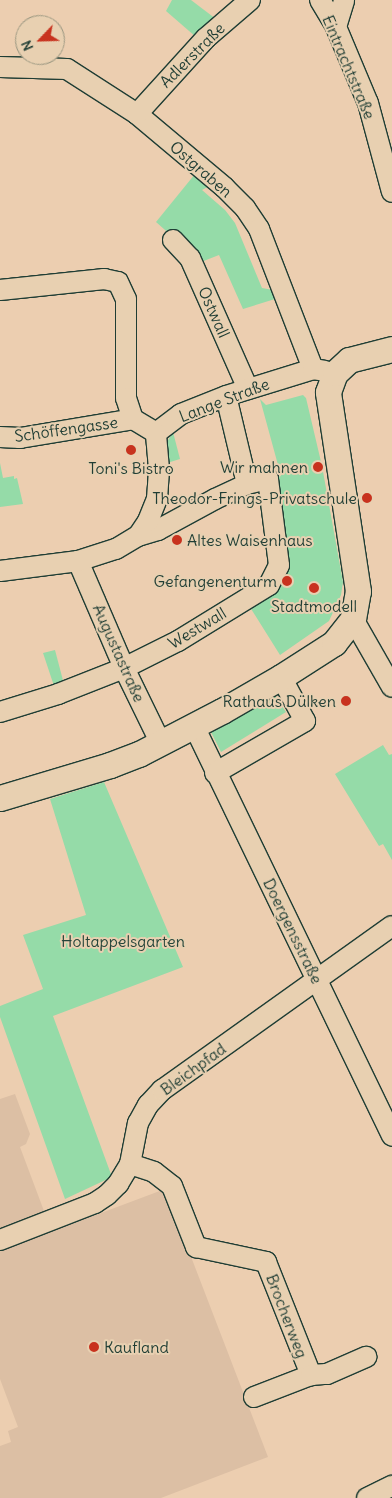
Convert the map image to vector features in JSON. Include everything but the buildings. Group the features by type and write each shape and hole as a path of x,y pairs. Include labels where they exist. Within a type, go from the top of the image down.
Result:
{"main road":[{"name":"Lange Straße","path":"324,371 349,360 392,349"},
{"path":"0,798 110,765 161,744 281,677 334,643 353,619 358,591 324,371"}],"street":[{"name":"Adlerstraße","path":"137,114 206,38 250,0"},
{"name":"Eintrachtstraße","path":"320,0 336,26 368,103 392,192"},
{"path":"336,26 344,0"},
{"name":"Ostgraben","path":"0,67 67,69 137,114 224,187 245,208 259,228 324,371"},
{"name":"Ostwall","path":"173,240 190,258 248,390"},
{"path":"0,290 104,279 118,282 126,299 126,398 133,419 156,433 159,469 157,499 148,521 138,536"},
{"name":"Lange Straße","path":"156,433 181,414 226,396 324,371"},
{"path":"0,571 78,561 116,548 138,536 158,530 247,484 226,396"},
{"name":"Schöffengasse","path":"0,437 20,438 133,419"},
{"name":"Westwall","path":"0,712 58,694 124,668 178,641 269,585 279,565 268,479 247,484"},
{"name":"Augustastraße","path":"78,561 124,668 161,744"},
{"path":"353,619 392,686"},
{"path":"215,773 305,721 281,677"},
{"name":"Doergensstraße","path":"194,726 215,773 392,1136"},
{"name":"Bleichpfad","path":"0,1240 95,1204 118,1184 130,1164 138,1123 148,1105 162,1090 392,926"},
{"name":"Brocherweg","path":"130,1164 154,1172 172,1186 196,1248 266,1262 311,1376"},
{"name":"Brocherweg","path":"254,1397 311,1376 327,1374 366,1357"},
{"path":"368,1498 392,1486"}],"shaded area":[{"path":"15,1094 30,1134 26,1144 20,1147 44,1211 22,1223 0,1229 0,1099"},
{"path":"165,1189 268,1457 161,1498 0,1498 0,1446 11,1442 8,1431 18,1427 0,1379 0,1251"}],"green space":[{"path":"172,0 191,0 216,19 196,37 166,11"},
{"path":"195,174 213,184 202,190 225,210 235,223 262,288 273,290 275,299 243,309 219,255 196,264 191,253 156,222"},
{"path":"303,395 306,398 322,466 343,582 341,595 329,621 280,655 248,604 278,585 271,479 281,476 260,399 266,405"},
{"path":"173,432 180,459 167,463 167,442"},
{"path":"0,463 3,478 14,476 14,479 17,478 23,504 0,507"},
{"path":"55,650 65,688 56,692 43,653"},
{"path":"275,696 286,712 221,752 211,732"},
{"path":"383,745 389,755 392,754 392,860 383,844 379,846 335,774"},
{"name":"Holtappelsgarten","path":"104,782 183,967 53,1016 112,1177 65,1199 0,1017 0,1006 43,989 23,935 86,915 50,799"}],"place":[{"name":"Toni's Bistro","path":"131,450"},
{"name":"Wir mahnen","path":"318,467"},
{"name":"Theodor-Frings-Privatschule","path":"367,498"},
{"name":"Altes Waisenhaus","path":"177,540"},
{"name":"Gefangenenturm","path":"287,581"},
{"name":"Stadtmodell","path":"314,588"},
{"name":"Rathaus Dülken","path":"346,701"},
{"name":"Kaufland","path":"94,1347"}]}
